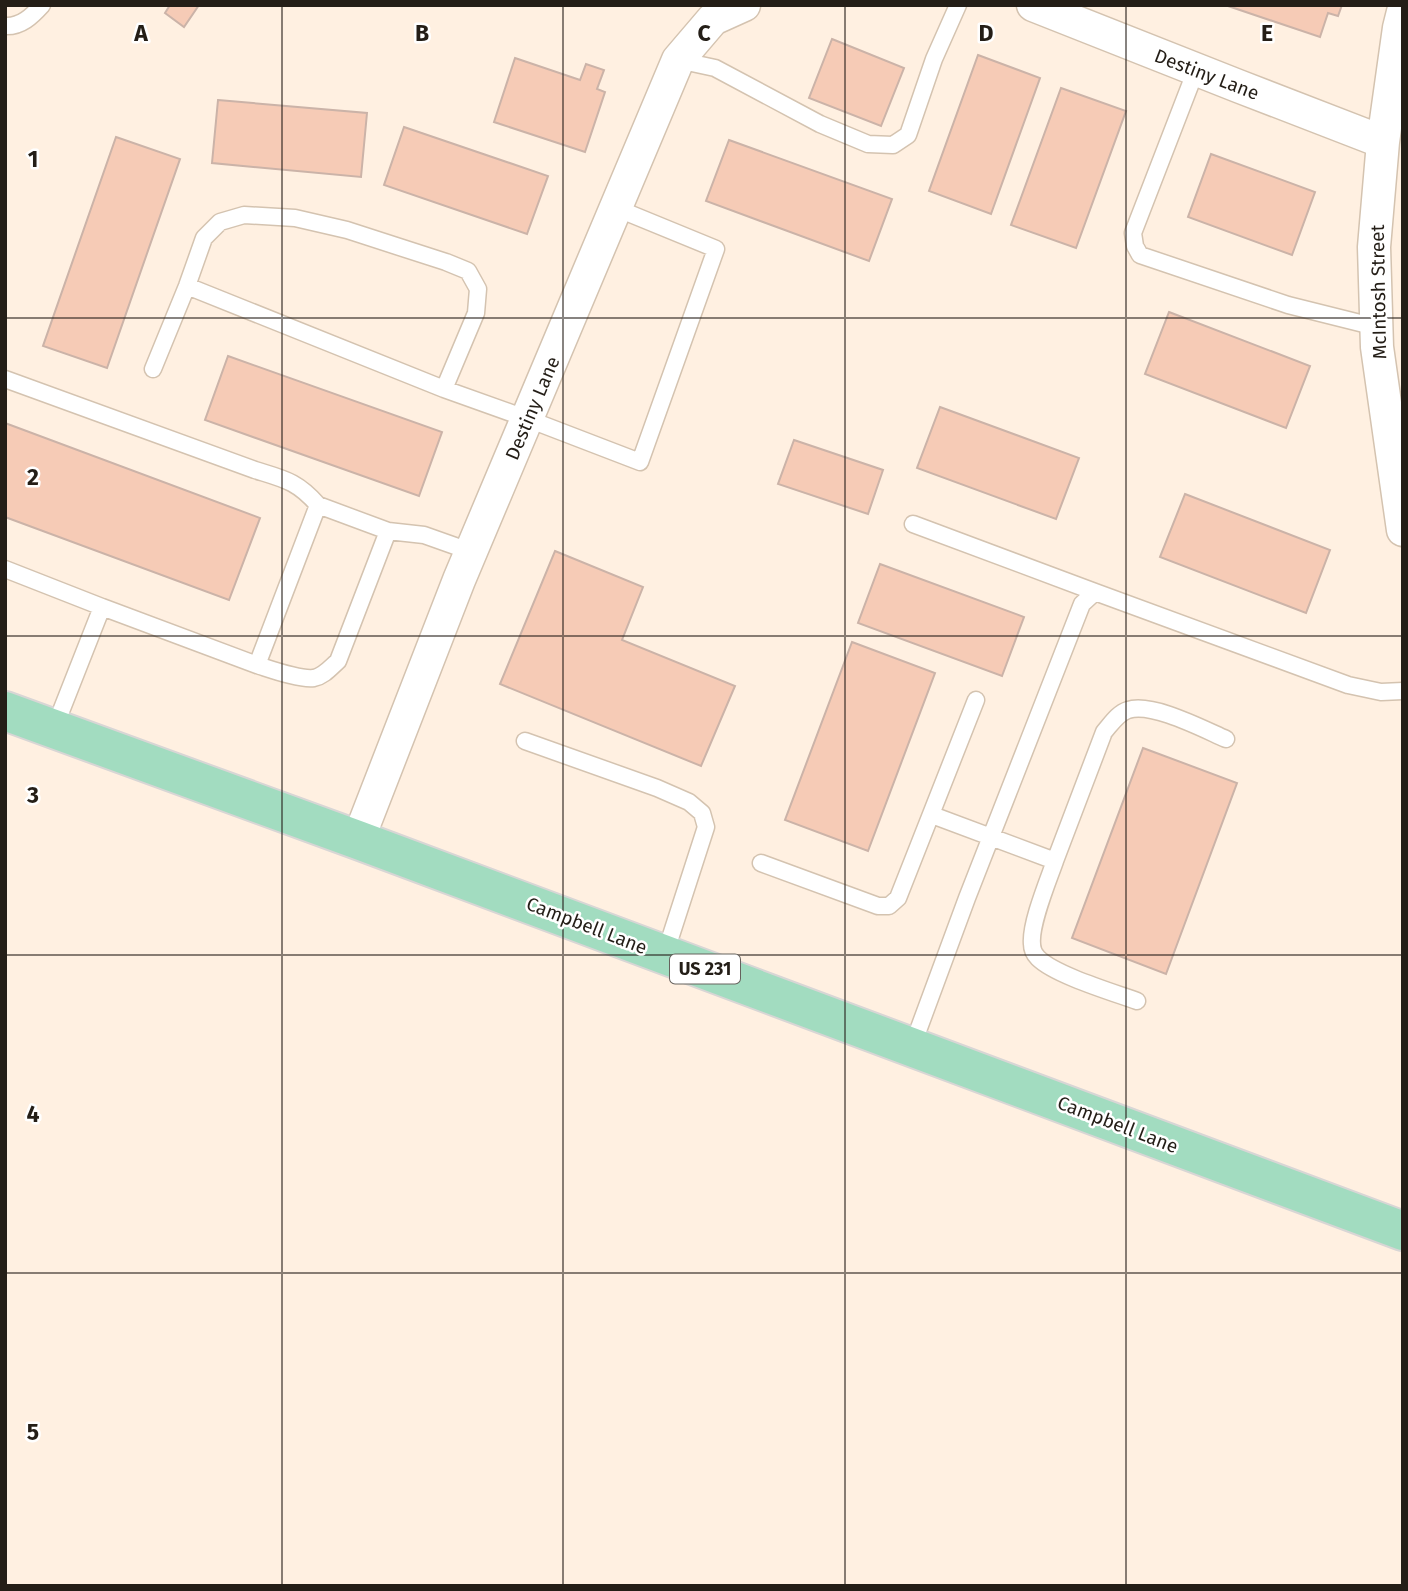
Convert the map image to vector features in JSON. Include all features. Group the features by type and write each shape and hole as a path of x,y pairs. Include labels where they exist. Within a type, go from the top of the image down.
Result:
{"main road":[{"name":"Campbell Lane","path":"5,711 665,954 1403,1231"}],"street":[{"name":"Destiny Lane","path":"358,840 472,552 678,60 713,12 744,5"},
{"name":"Destiny Lane","path":"1033,5 1383,142"},
{"name":"McIntosh Street","path":"1403,12 1383,142 1374,247 1377,347 1403,530"}],"lane":[{"path":"5,26 14,26 32,17 42,5"},
{"path":"678,60 715,68 820,124 868,144 893,145 908,135 934,59 958,5"},
{"path":"1196,70 1133,233 1140,255 1288,305 1376,327"},
{"path":"187,286 444,389 640,462 716,249 616,208"},
{"path":"153,369 204,238 220,222 244,215 295,218 347,230 468,271 478,289 476,313 444,389"},
{"path":"5,379 289,480 306,491 318,505 388,531 424,536 472,552"},
{"path":"257,664 318,505"},
{"path":"913,524 1348,685 1381,692 1403,691"},
{"path":"5,569 257,664 295,676 314,678 338,661 388,531"},
{"path":"912,1047 1082,604 1095,592"},
{"path":"54,729 102,607"},
{"path":"761,863 878,906 890,906 898,898 976,700"},
{"path":"1137,1002 1062,973 1035,956 1031,946 1032,932 1055,861 1104,732 1118,716 1128,709 1144,709 1176,716 1226,739"},
{"path":"525,741 657,788 689,802 702,813 706,827 665,954"},
{"path":"932,815 1055,861"}],"building":[{"path":"170,5 199,5 184,27 165,13"},
{"path":"1225,5 1342,5 1338,16 1328,13 1320,37"},
{"path":"832,39 904,68 881,126 809,98"},
{"path":"978,55 1040,78 991,214 929,191"},
{"path":"515,58 580,80 586,64 604,70 597,89 605,92 585,152 494,122"},
{"path":"1061,88 1126,111 1076,248 1011,225"},
{"path":"218,100 367,113 361,177 212,163"},
{"path":"404,127 548,176 527,234 384,185"},
{"path":"116,137 180,159 107,368 43,346"},
{"path":"729,140 892,199 869,261 706,201"},
{"path":"1211,154 1315,192 1292,255 1188,217"},
{"path":"1169,312 1310,366 1286,428 1145,374"},
{"path":"228,356 442,432 419,496 205,420"},
{"path":"940,407 1079,458 1056,519 917,468"},
{"path":"5,423 260,518 229,600 5,517"},
{"path":"794,440 883,470 868,514 778,484"},
{"path":"1185,494 1330,550 1306,613 1160,557"},
{"path":"555,551 643,587 622,640 735,686 701,766 500,684"},
{"path":"880,564 1024,617 1002,676 858,623"},
{"path":"852,642 935,673 868,851 785,820"},
{"path":"1143,748 1237,783 1166,974 1072,938"}]}
